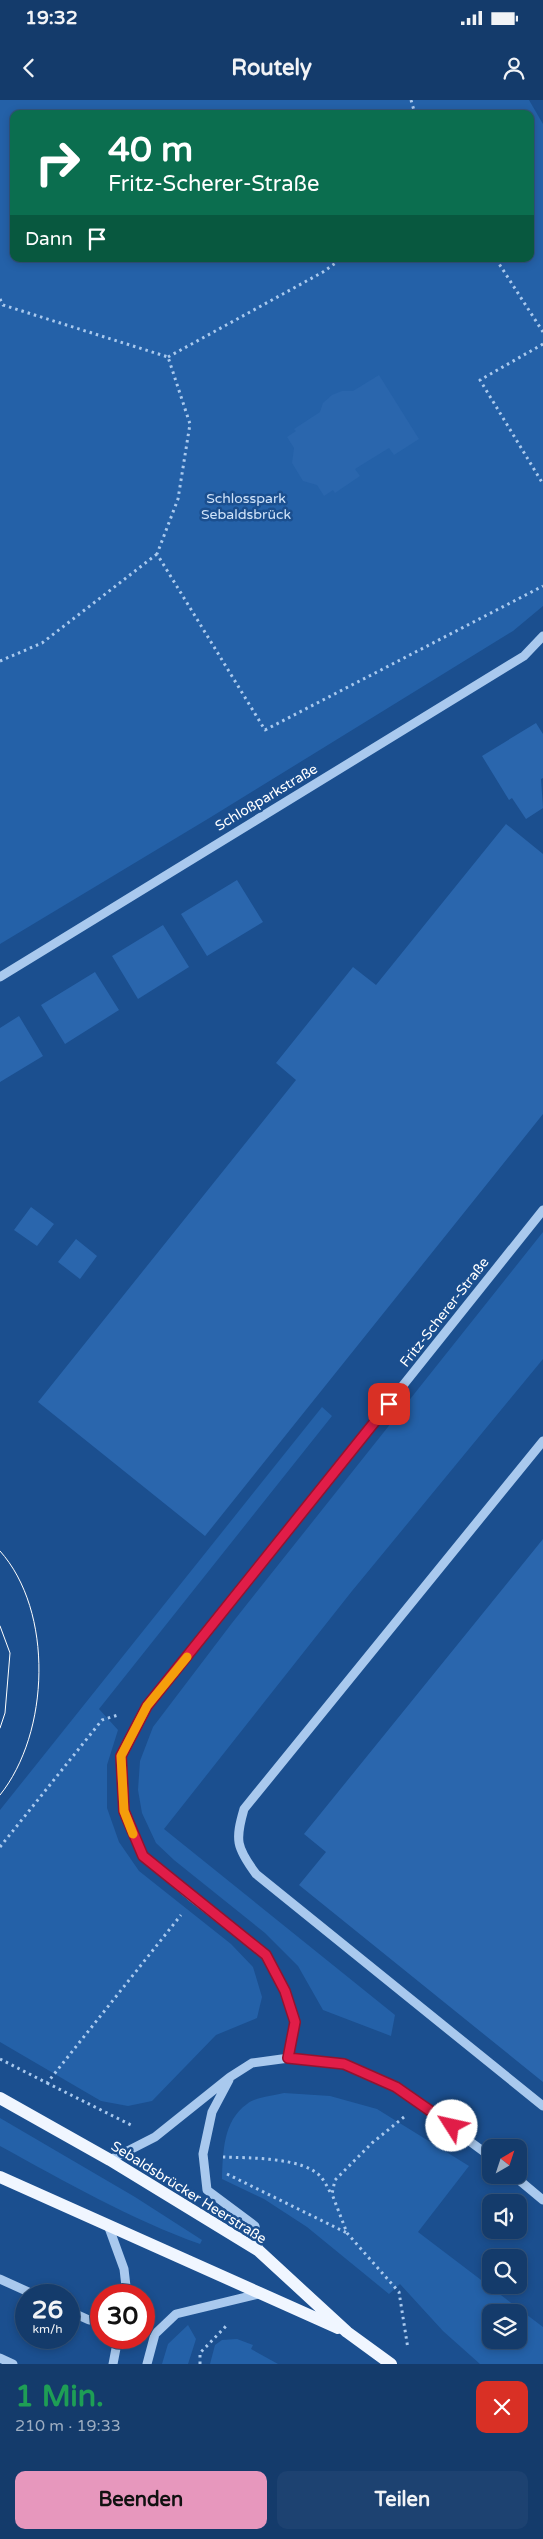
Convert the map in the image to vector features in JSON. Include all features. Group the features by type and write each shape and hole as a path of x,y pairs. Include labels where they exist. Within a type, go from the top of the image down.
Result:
{"main road":[{"name":"Sebaldsbrücker Heerstraße","path":"0,2098 110,2160 259,2251 347,2332 391,2364"},
{"name":"Sebaldsbrücker Heerstraße","path":"0,2177 347,2332"}],"street":[{"name":"Schloßparkstraße","path":"0,977 524,656 543,636"},
{"name":"Fritz-Scherer-Straße","path":"288,2058 295,2022 285,1991 266,1955 194,1899 143,1856 124,1811 121,1756 147,1706 543,1210"},
{"path":"543,1441 244,1809 237,1832 241,1854 256,1874 543,2106"},
{"path":"110,2160 155,2137 230,2077 252,2062 288,2058 344,2064 396,2087 482,2150"},
{"path":"230,2077 212,2112 203,2154 207,2190 255,2226 259,2251"},
{"path":"524,2184 543,2200"},
{"path":"108,2225 124,2269 126,2284"},
{"path":"0,2278 15,2285"},
{"path":"147,2364 155,2334 176,2314 259,2294"},
{"path":"80,2316 89,2320"},
{"path":"113,2364 116,2349"},
{"path":"0,2358 13,2364"}],"path":[{"path":"0,299 1,307 168,357 323,272 337,262"},
{"path":"498,262 543,332"},
{"path":"543,344 480,380 543,484"},
{"path":"0,661 42,642 157,554 178,500 190,424 168,357"},
{"path":"157,554 265,730 543,586"},
{"path":"0,1847 102,1720 147,1706"},
{"path":"0,2059 47,2082 194,1899"},
{"path":"409,2355 399,2292 347,2233 332,2194 335,2180 372,2143 420,2104"},
{"path":"204,2164 276,2197 347,2233"},
{"path":"200,2364 200,2353 259,2294"}],"green space":[{"name":"Schlosspark Sebaldsbrück","path":"0,100 529,100 543,124 543,606 513,631 0,944"},
{"path":"543,1232 543,1359 352,1591 164,1829 395,2015 391,2036 323,2010 298,1966 265,1933 174,1860 156,1843 142,1813 138,1790 140,1761 153,1727 232,1623"},
{"path":"322,1407 332,1416 99,1709 118,1730 107,1765 107,1808 119,1842 139,1871 231,1944 253,1967 262,1997 257,2018 216,2035 152,2101 128,2106 101,2101 0,2042 0,1810"},
{"path":"284,2093 330,2096 377,2109 469,2166 418,2232 482,2281 482,2294 500,2294 513,2304 482,2304 482,2349 527,2349 527,2315 543,2327 543,2364 480,2364 443,2331 400,2284 389,2294 307,2227 264,2199 222,2179 224,2148 233,2119 250,2102 259,2098"},
{"path":"0,2118 135,2197 202,2240 200,2244 123,2211 0,2146"},
{"path":"188,2325 196,2339 188,2364 162,2364 168,2344"},
{"path":"237,2339 253,2345 251,2349 278,2364 210,2364 215,2345 222,2340"}],"building":[{"path":"379,375 419,439 394,455 389,448 355,469 360,476 335,493 333,490 324,496 317,485 303,481 292,463 294,448 287,437 296,431 294,429 320,412 323,403 332,395 342,391 353,391"},
{"path":"536,723 543,734 543,778 541,779 543,808 526,819 512,798 509,800 482,756"},
{"path":"506,824 543,854 543,1114 205,1536 38,1402 296,1080 276,1063 353,967 376,985"},
{"path":"237,880 263,922 207,956 181,914"},
{"path":"163,925 189,967 138,999 112,956"},
{"path":"95,972 119,1010 65,1044 41,1005"},
{"path":"19,1016 43,1056 0,1082 0,1028"},
{"path":"31,1207 54,1224 37,1246 14,1230"},
{"path":"76,1239 97,1256 80,1279 58,1262"},
{"path":"543,1539 543,2082 299,1885 326,1852 304,1834"}],"tram line":[{"path":"0,1551 18,1576 30,1606 37,1638 39,1672 36,1706 29,1739 17,1769 0,1795"},
{"path":"0,1626 10,1653 5,1713 0,1728"}],"slow traffic":[{"path":"133,1834 124,1811 121,1756 147,1706 187,1657"}],"route":[{"path":"389,1404 147,1706 121,1756 124,1811 143,1856 194,1899 266,1955 285,1991 295,2022 288,2058 344,2064 396,2087 452,2126"}]}
